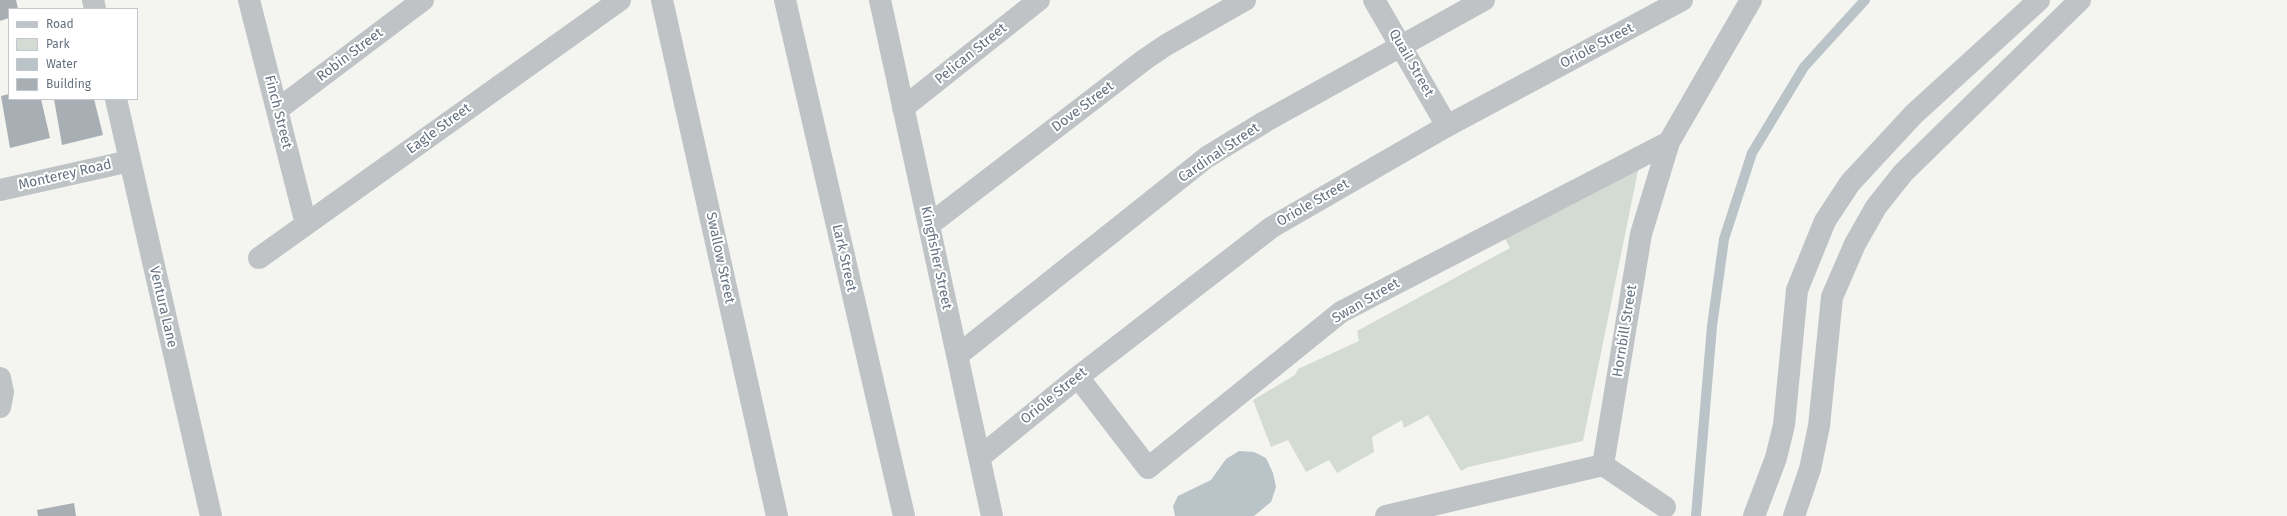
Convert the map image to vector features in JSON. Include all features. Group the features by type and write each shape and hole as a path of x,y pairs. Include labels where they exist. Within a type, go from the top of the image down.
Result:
{"street":[{"name":"Finch Street","path":"249,0 306,224"},
{"name":"Robin Street","path":"277,110 423,0"},
{"name":"Eagle Street","path":"259,258 620,0"},
{"name":"Swallow Street","path":"662,0 777,516"},
{"name":"Lark Street","path":"785,0 904,516"},
{"name":"Kingfisher Street","path":"880,0 992,516"},
{"name":"Pelican Street","path":"903,108 1038,0"},
{"name":"Dove Street","path":"929,225 1144,60 1166,45 1245,0"},
{"name":"Quail Street","path":"1374,0 1447,126"},
{"name":"Cardinal Street","path":"958,355 1208,157 1266,121 1484,0"},
{"name":"Oriole Street","path":"980,457 1078,377 1272,227 1447,126 1682,0"},
{"name":"Hornbill Street","path":"1603,465 1641,234 1669,142 1751,0"},
{"path":"1754,516 1776,458 1784,425 1797,290 1825,221 1850,183 1914,114 2039,0"},
{"path":"1794,516 1810,469 1819,426 1832,296 1855,244 1876,207 1903,173 2080,0"},
{"name":"Ventura Lane","path":"116,100 211,516"},
{"name":"Swan Street","path":"1078,377 1148,468 1341,312 1669,142"},
{"name":"Monterey Road","path":"0,190 130,161"},
{"path":"0,378 3,392 0,407"},
{"path":"1386,516 1603,465 1665,507"}],"green space":[{"path":"1640,161 1583,441 1468,467 1461,471 1428,415 1404,428 1402,420 1372,437 1374,452 1337,473 1329,460 1306,472 1288,440 1271,447 1253,400 1295,375 1298,369 1359,341 1357,331 1510,248 1504,237"}],"water":[{"path":"1239,451 1254,452 1266,458 1273,473 1276,487 1271,502 1254,516 1175,516 1173,506 1178,496 1211,480 1226,459"}],"building":[{"path":"0,0 16,0 18,8 8,8 8,18 0,21"},
{"path":"8,94 8,100 41,100 50,138 10,148 1,96"},
{"path":"54,100 94,100 103,135 62,145"},
{"path":"74,503 76,516 38,516 37,510"}],"waterway":[{"path":"1696,516 1712,326 1724,239 1752,153 1804,67 1865,0"}]}
